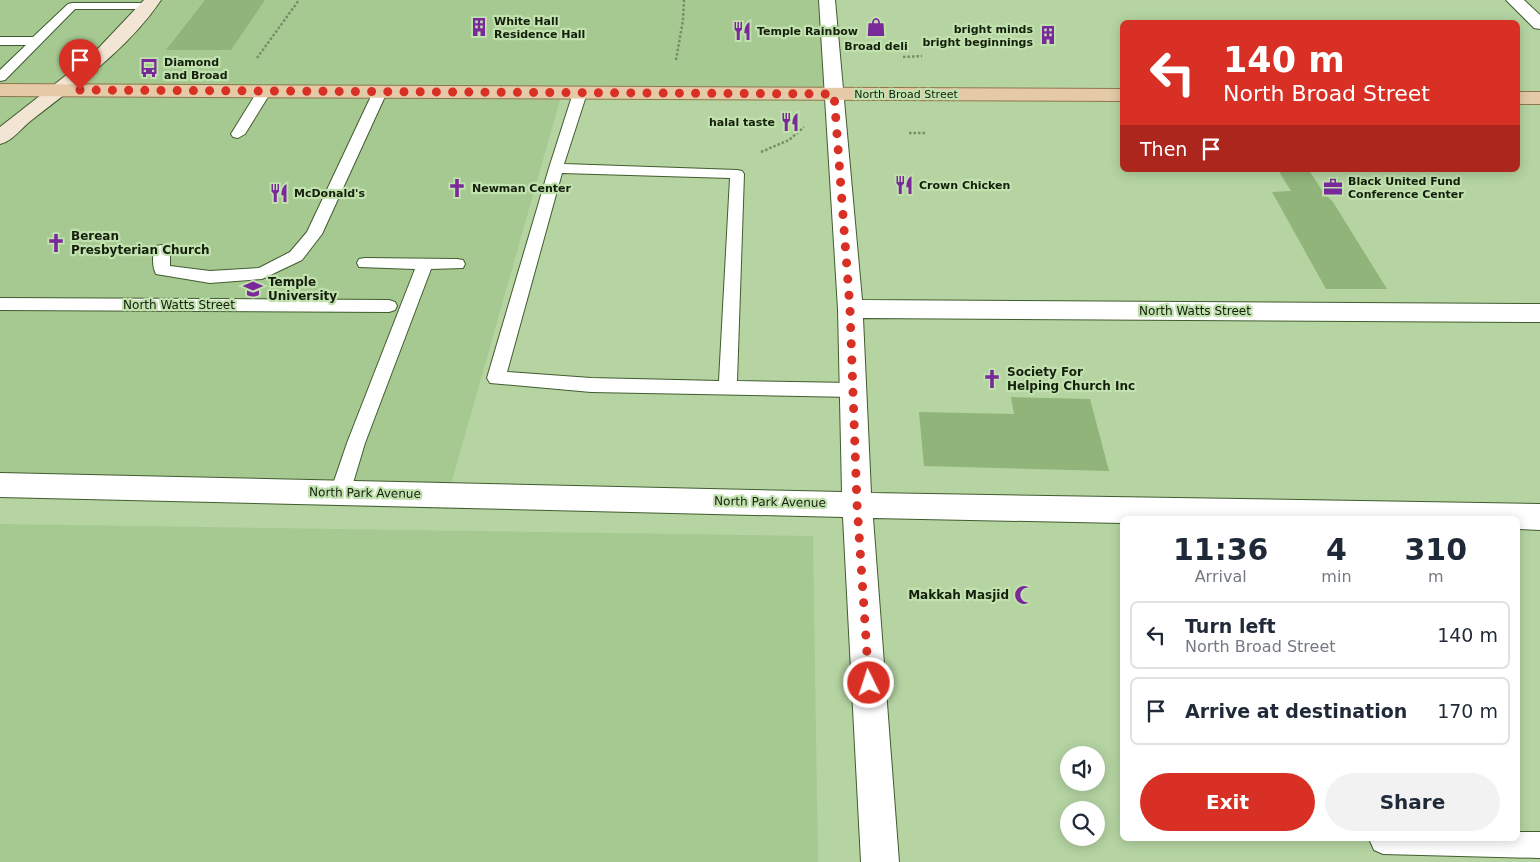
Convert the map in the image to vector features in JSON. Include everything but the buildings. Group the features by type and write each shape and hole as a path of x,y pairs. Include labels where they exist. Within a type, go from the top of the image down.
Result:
{"main road":[{"path":"0,138 15,122 61,90 99,59 150,3"},
{"name":"North Broad Street","path":"0,90 1120,96"},
{"path":"1520,98 1540,98"}],"street":[{"path":"827,0 850,309 857,504 880,862"},
{"path":"1514,0 1540,24"},
{"name":"North Watts Street","path":"850,309 1540,314"},
{"name":"North Park Avenue","path":"0,485 857,504 894,507 1475,516"},
{"name":"North Park Avenue","path":"1520,517 1540,517"}],"lane":[{"path":"0,77 72,6 150,3"},
{"path":"0,41 37,41"},
{"path":"238,134 264,92"},
{"path":"162,250 162,270 210,277 262,273 296,256 314,234 380,92"},
{"path":"580,93 556,168 496,378 591,385 852,390"},
{"path":"556,168 737,174 728,388"},
{"path":"366,263 457,264"},
{"path":"340,493 356,443 425,264"},
{"name":"North Watts Street","path":"0,304 389,306"},
{"path":"1382,841 1540,845"}],"path":[{"path":"257,58 299,0"},
{"path":"676,60 684,20 684,0"},
{"path":"903,56 922,56"},
{"path":"761,152 789,140 805,127"},
{"path":"909,133 926,133"}],"shaded area":[{"name":"Temple University","path":"0,0 827,0 834,94 562,93 448,495 0,485"},
{"path":"205,0 265,0 231,50 166,50"},
{"path":"1279,172 1310,172 1323,192 1333,202 1387,289 1326,289 1272,192 1291,191"},
{"path":"1011,397 1090,399 1109,471 924,466 919,412 1014,414"},
{"path":"0,524 813,536 818,862 0,862"}],"place":[{"name":"White Hall Residence Hall","path":"479,27"},
{"name":"Broad deli","path":"876,27"},
{"name":"Temple Rainbow","path":"742,31"},
{"name":"bright minds bright beginnings","path":"1048,35"},
{"name":"Diamond and Broad","path":"149,68"},
{"name":"halal taste","path":"790,122"},
{"name":"Crown Chicken","path":"904,185"},
{"name":"Black United Fund Conference Center","path":"1333,187"},
{"name":"Newman Center","path":"457,188"},
{"name":"McDonald's","path":"279,193"},
{"name":"Berean Presbyterian Church","path":"56,243"},
{"name":"Temple University","path":"253,289"},
{"name":"Society For Helping Church Inc","path":"992,379"},
{"name":"Makkah Masjid","path":"1024,595"}],"route":[{"path":"80,90 834,94 850,309 857,504 869,683"}]}
